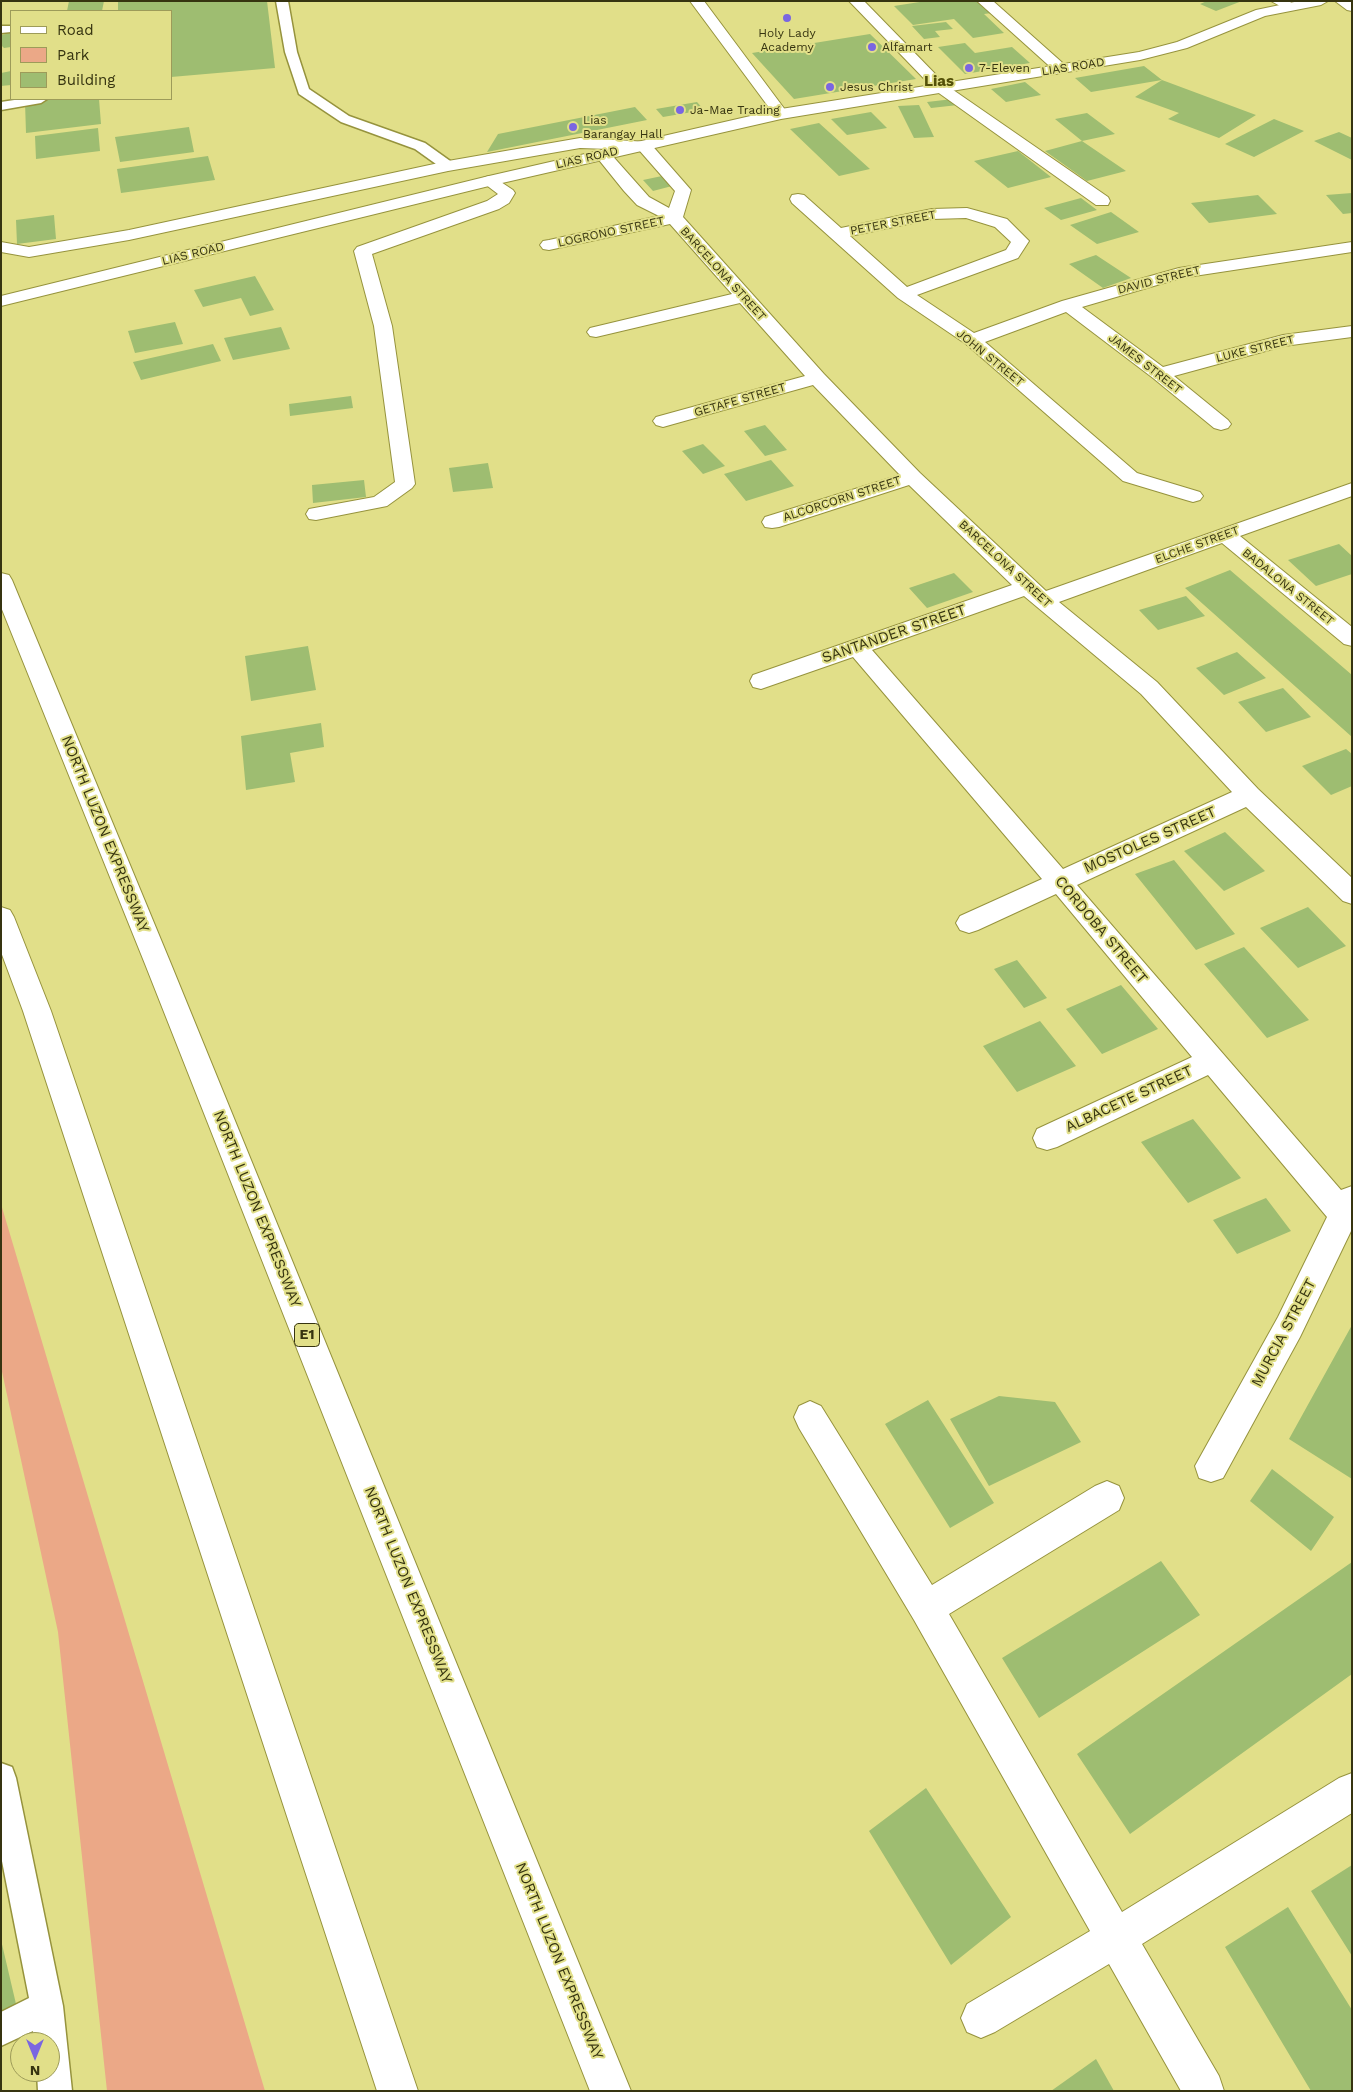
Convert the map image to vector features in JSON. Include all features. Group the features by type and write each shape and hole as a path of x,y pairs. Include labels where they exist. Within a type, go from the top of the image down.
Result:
{"main road":[{"path":"697,1 781,114"},
{"path":"856,1 941,88 1102,201"},
{"path":"984,1 1061,69"},
{"name":"LIAS ROAD","path":"6,300 489,181 781,114 1140,56 1182,45 1283,4 1321,1"},
{"path":"1342,1 1352,7"},
{"path":"1,247 29,252 129,235 448,166 580,143 644,146"},
{"name":"BARCELONA STREET","path":"644,146 683,190 674,218"},
{"name":"BARCELONA STREET","path":"603,155 630,188 643,200 674,218 743,297 818,378 913,476 1034,594 1149,688 1249,796 1352,894"},
{"path":"316,514 380,502 405,484 383,326 363,251 503,199 506,193 489,181"},
{"name":"JOHN STREET","path":"798,199 904,294 972,340 1130,477 1193,496"},
{"name":"PETER STREET","path":"837,234 932,214 967,213 1001,223 1020,241 1012,254 904,294"},
{"name":"LOGRONO STREET","path":"549,245 674,218"},
{"name":"DAVID STREET","path":"972,340 1068,305 1179,273 1352,247"},
{"path":"596,332 743,297"},
{"name":"JAMES STREET","path":"1068,305 1160,374 1221,424"},
{"name":"LUKE STREET","path":"1160,374 1283,341 1352,331"},
{"name":"GETAFE STREET","path":"663,421 818,378"},
{"name":"ALCORCORN STREET","path":"772,522 913,476"},
{"name":"ELCHE STREET","path":"1034,594 1225,535 1352,488"},
{"name":"BADALONA STREET","path":"1225,535 1352,640"},
{"name":"NORTH LUZON EXPRESSWAY","path":"1,580 158,964 611,2091"},
{"name":"SANTANDER STREET","path":"761,680 857,647 1034,594"},
{"name":"CORDOBA STREET","path":"857,647 1212,1061 1348,1206"},
{"name":"MOSTOLES STREET","path":"969,923 1249,796"},
{"path":"1,917 40,1021 398,2091"},
{"name":"ALBACETE STREET","path":"1047,1138 1212,1061"},
{"name":"MURCIA STREET","path":"1211,1466 1289,1327 1348,1206"},
{"path":"810,1416 926,1608 1204,2091"},
{"path":"926,1608 1107,1498"},
{"path":"981,2018 1116,1938 1352,1791"}],"lane":[{"path":"282,1 291,52 302,91 345,119 420,146 448,166"},
{"path":"1,106 35,100"},
{"path":"1,1778 47,2006 55,2091"},
{"path":"1,2030 47,2006"}],"green space":[{"path":"1,1204 265,2091 107,2091 58,1632 1,1367"}],"building":[{"path":"69,1 104,1 102,10 67,10"},
{"path":"118,1 267,1 275,68 172,77 172,10 118,10"},
{"path":"926,1 979,1 992,13 984,14 1004,33 973,38 954,19 913,25 894,6"},
{"path":"1207,1 1242,1 1216,11 1200,4"},
{"path":"946,22 953,29 935,31 940,37 924,39 912,26"},
{"path":"10,33 10,47 4,48 1,45 1,35"},
{"path":"870,34 916,79 794,99 752,53"},
{"path":"965,43 975,53 1012,47 1030,63 965,74 938,47"},
{"path":"1144,66 1162,80 1091,92 1075,78"},
{"path":"10,71 10,85 1,86 1,73"},
{"path":"1162,80 1256,115 1219,138 1168,119 1179,113 1135,97"},
{"path":"1025,82 1041,95 1006,102 991,89"},
{"path":"953,99 958,105 931,108 927,102"},
{"path":"99,100 101,124 26,133 25,102"},
{"name":"Ja-Mae Trading","path":"697,102 704,110 663,117 656,109"},
{"path":"919,105 934,137 914,138 898,106"},
{"name":"Lias Barangay Hall","path":"635,107 647,120 487,152 498,134"},
{"path":"871,112 887,128 847,135 831,119"},
{"path":"1087,113 1115,134 1082,141 1055,119"},
{"path":"1274,119 1304,131 1254,157 1225,144"},
{"path":"819,123 870,169 839,176 790,129"},
{"path":"189,127 194,152 120,162 115,137"},
{"path":"98,128 100,151 36,159 35,136"},
{"path":"1339,132 1352,138 1352,160 1314,141"},
{"path":"1082,141 1126,171 1087,181 1045,151"},
{"path":"1018,151 1051,177 1008,188 974,161"},
{"path":"208,156 215,180 121,193 117,169"},
{"path":"662,176 672,186 653,191 643,180"},
{"path":"1352,193 1352,213 1343,214 1326,195"},
{"path":"1258,195 1277,214 1209,223 1191,203"},
{"path":"1081,198 1097,210 1061,220 1044,208"},
{"path":"1111,212 1139,232 1097,244 1070,225"},
{"path":"54,215 56,239 17,244 16,220"},
{"path":"1096,255 1131,278 1103,288 1069,264"},
{"path":"255,276 274,310 250,316 241,298 203,307 194,290"},
{"path":"175,322 183,344 135,353 128,331"},
{"path":"281,327 290,349 233,360 224,338"},
{"path":"213,344 221,361 141,380 133,362"},
{"path":"351,396 353,408 290,416 289,404"},
{"path":"765,425 787,450 765,456 744,431"},
{"path":"703,444 725,466 703,474 682,451"},
{"path":"771,460 794,486 746,501 724,474"},
{"path":"488,463 493,488 453,492 449,468"},
{"path":"364,480 366,497 313,503 312,485"},
{"path":"1339,544 1352,556 1352,574 1316,586 1288,560"},
{"path":"1230,570 1352,675 1352,737 1185,588"},
{"path":"954,573 973,592 927,608 909,588"},
{"path":"1186,596 1205,616 1158,630 1139,610"},
{"path":"308,646 316,690 251,701 245,656"},
{"path":"1237,652 1266,678 1224,695 1196,668"},
{"path":"1283,688 1311,717 1266,732 1238,702"},
{"path":"321,723 324,747 290,753 295,782 246,790 241,736"},
{"path":"1346,749 1352,754 1352,786 1331,795 1302,766"},
{"path":"1225,832 1265,871 1224,891 1184,851"},
{"path":"1174,860 1235,934 1196,950 1135,874"},
{"path":"1308,907 1346,946 1298,968 1260,928"},
{"path":"1244,947 1309,1020 1267,1038 1204,964"},
{"path":"1017,960 1047,998 1024,1008 994,969"},
{"path":"1121,985 1158,1029 1102,1054 1066,1009"},
{"path":"1040,1021 1076,1066 1017,1092 983,1046"},
{"path":"1193,1119 1241,1178 1188,1203 1141,1142"},
{"path":"1266,1198 1291,1231 1237,1254 1213,1220"},
{"path":"1352,1325 1352,1479 1289,1439"},
{"path":"999,1396 1055,1402 1081,1442 989,1486 950,1419"},
{"path":"928,1400 994,1503 950,1528 885,1424"},
{"path":"1272,1469 1334,1517 1311,1551 1250,1501"},
{"path":"1161,1561 1200,1615 1039,1718 1002,1658"},
{"path":"1352,1562 1352,1674 1130,1834 1077,1754"},
{"path":"926,1788 1011,1917 951,1965 869,1831"},
{"path":"1352,1865 1352,1956 1311,1891"},
{"path":"1288,1907 1352,2010 1352,2091 1311,2091 1225,1947"},
{"path":"1,1940 16,2004 1,2012"},
{"path":"1096,2059 1114,2091 1051,2091"}],"place":[{"name":"Holy Lady Academy","path":"787,18"},
{"name":"Alfamart","path":"872,47"},
{"name":"7-Eleven","path":"969,68"},
{"name":"Jesus Christ","path":"830,87"},
{"name":"Ja-Mae Trading","path":"680,110"},
{"name":"Lias Barangay Hall","path":"573,127"}],"district":[{"name":"Lias","path":"939,82"}]}
